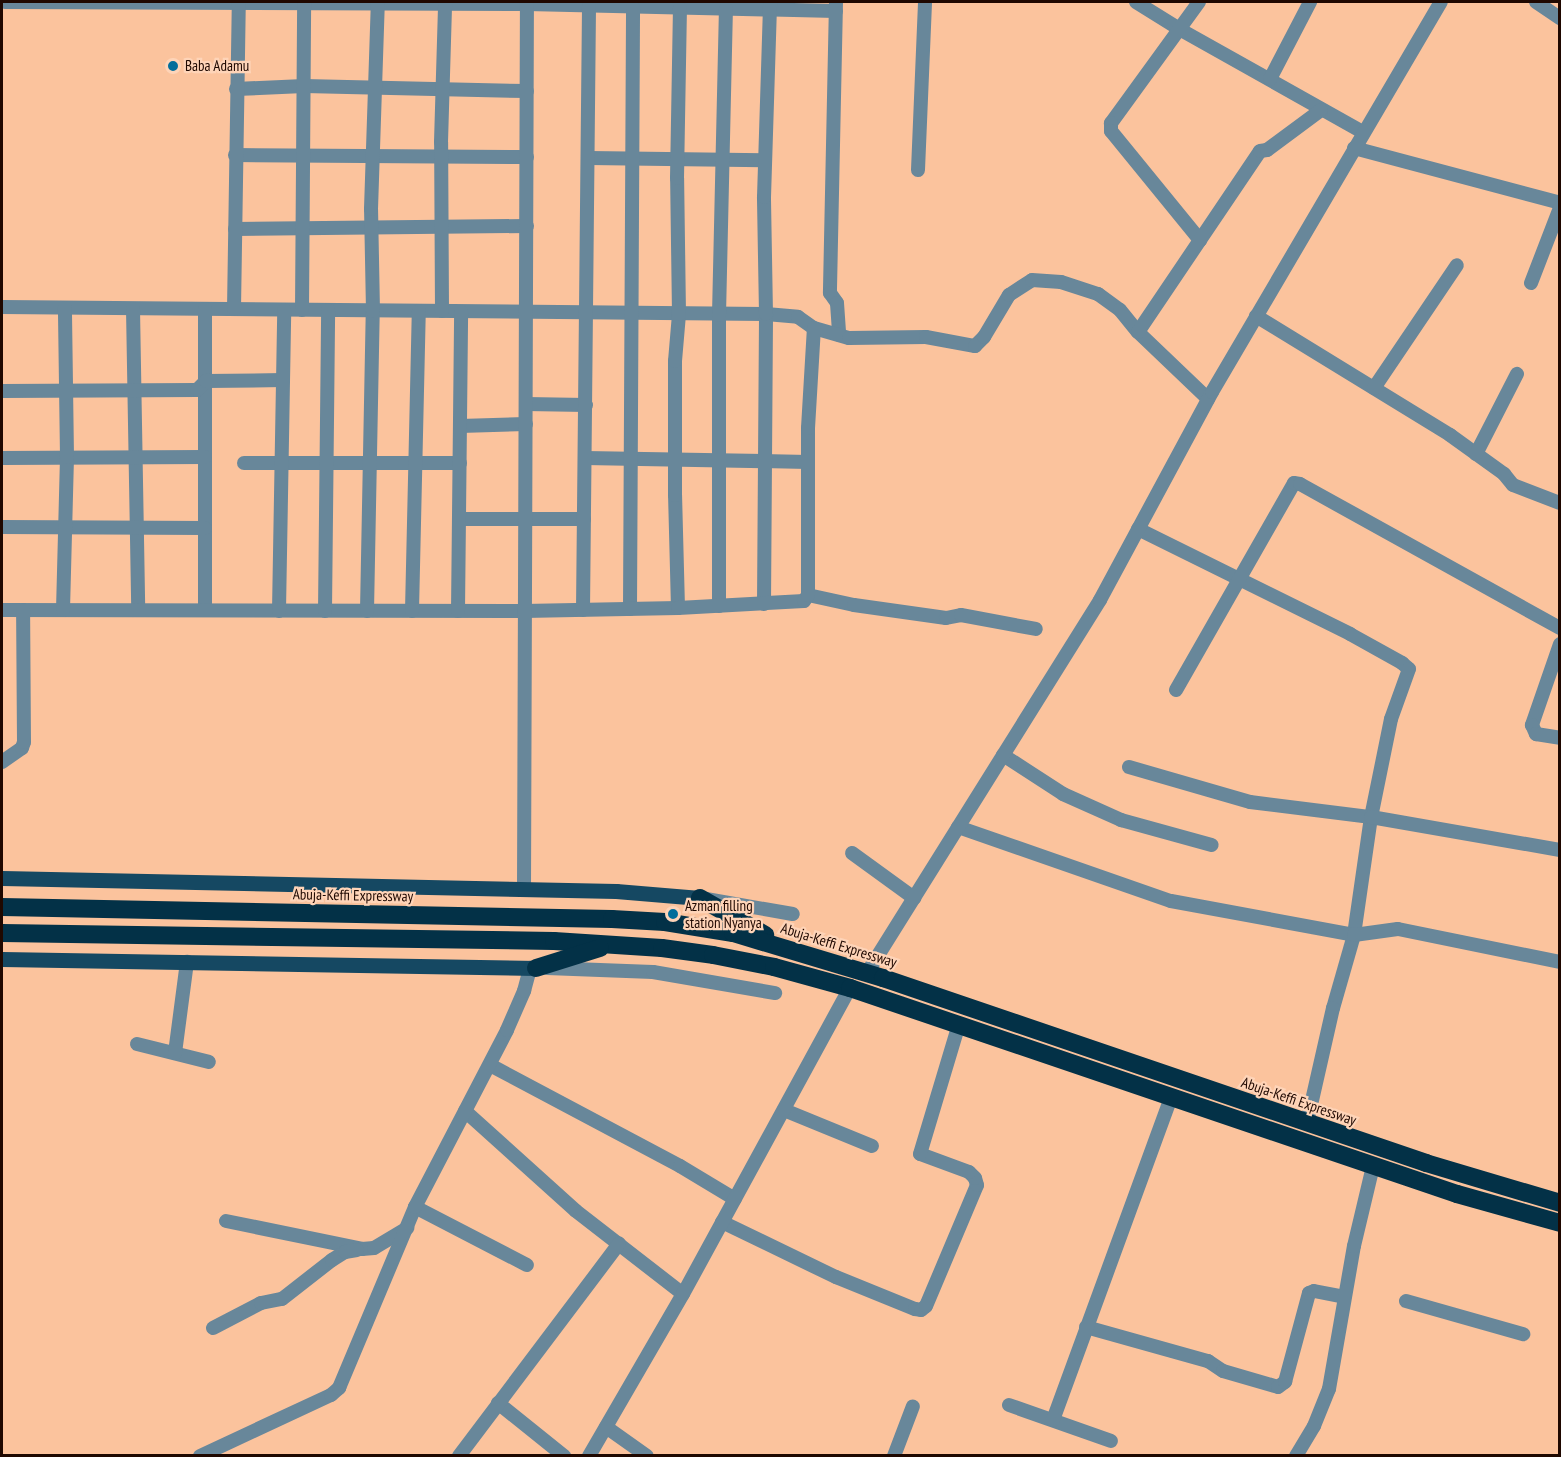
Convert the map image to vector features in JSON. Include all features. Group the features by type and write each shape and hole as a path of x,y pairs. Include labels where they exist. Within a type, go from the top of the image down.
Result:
{"highway":[{"path":"700,898 782,946"},
{"name":"Abuja-Keffi Expressway","path":"2,907 621,919 702,928 782,946 867,973 1475,1178 1560,1203"},
{"path":"2,933 524,940 623,944 713,955 774,967 850,988 1373,1166 1509,1210 1560,1223"},
{"path":"533,968 591,950 623,944"}],"main road":[{"name":"Abuja-Keffi Expressway","path":"2,878 616,891 700,898"},
{"path":"2,959 533,968"}],"street":[{"path":"5,2 527,3 633,8 687,6 726,9 836,6 830,293 837,303 838,335"},
{"path":"234,309 239,2"},
{"path":"918,170 925,2"},
{"path":"1136,2 1180,30 1363,132"},
{"path":"1199,2 1111,123 1111,131 1200,240"},
{"path":"1270,79 1310,2"},
{"path":"867,973 1100,600 1208,399 1441,2"},
{"path":"1536,2 1560,18"},
{"path":"302,310 304,3"},
{"path":"367,611 373,311 373,157 378,3"},
{"path":"524,889 527,3"},
{"path":"442,311 441,158 445,4"},
{"path":"583,610 589,6"},
{"path":"678,608 675,461 675,362 679,314 677,159 687,6"},
{"path":"764,604 765,160 770,6"},
{"path":"630,609 633,8"},
{"path":"719,606 719,315 726,9"},
{"path":"236,89 304,87 527,91"},
{"path":"1138,332 1260,151 1267,150 1321,110"},
{"path":"1354,147 1560,203"},
{"path":"235,155 303,158 527,157"},
{"path":"589,158 765,160"},
{"path":"1531,283 1560,208"},
{"path":"235,229 526,226"},
{"path":"1374,388 1457,265"},
{"path":"2,307 766,314 798,317 814,328 849,338 926,337 975,346 984,338 1009,295 1032,280 1061,282 1098,294 1120,310 1138,332 1208,399"},
{"path":"63,610 66,457 65,308"},
{"path":"133,309 138,610"},
{"path":"205,309 205,610"},
{"path":"279,611 284,310"},
{"path":"325,611 328,310"},
{"path":"412,611 419,311"},
{"path":"458,611 461,312"},
{"path":"1256,315 1476,454 1504,474 1513,485 1560,503"},
{"path":"2,610 524,611 678,608 804,601 808,595 808,462 814,328"},
{"path":"1476,454 1517,374"},
{"path":"2,391 197,390 206,381 283,380"},
{"path":"526,404 586,405"},
{"path":"460,426 526,424"},
{"path":"2,458 205,457"},
{"path":"585,458 808,462"},
{"path":"244,463 460,464"},
{"path":"1176,690 1236,589 1291,487 1300,484 1560,628"},
{"path":"459,519 584,519"},
{"path":"2,527 205,528"},
{"path":"1138,529 1240,578 1402,663 1409,669 1391,719 1371,818 1353,935 1333,1008 1307,1122"},
{"path":"808,595 854,605 946,618 961,615 1036,629"},
{"path":"2,762 19,751 24,742 23,610"},
{"path":"1560,644 1532,725 1536,734 1560,738"},
{"path":"1003,755 1063,794 1121,820 1212,845"},
{"path":"1130,767 1250,802 1371,818 1560,850"},
{"path":"958,827 1170,901 1353,935 1398,929 1560,962"},
{"path":"852,853 914,898"},
{"path":"700,898 793,914"},
{"path":"175,1053 187,962"},
{"path":"200,1455 331,1395 339,1388 415,1207 490,1065 533,968 653,972 775,993"},
{"path":"589,1455 683,1294 850,988"},
{"path":"722,1222 846,1281 915,1309 921,1310 926,1306 977,1185 975,1178 969,1172 920,1154 959,1024"},
{"path":"137,1044 209,1062"},
{"path":"490,1065 680,1166 735,1199"},
{"path":"1053,1420 1171,1097"},
{"path":"784,1110 872,1146"},
{"path":"465,1111 533,1174 683,1294"},
{"path":"1296,1455 1314,1426 1329,1389 1344,1297 1373,1166"},
{"path":"415,1207 527,1265"},
{"path":"226,1221 362,1249"},
{"path":"213,1328 261,1303 282,1299 345,1252 374,1248 406,1228"},
{"path":"459,1455 619,1244"},
{"path":"1086,1328 1208,1361 1222,1371 1278,1387 1285,1382 1309,1293 1314,1291 1344,1297"},
{"path":"1406,1301 1523,1334"},
{"path":"498,1403 564,1455"},
{"path":"1009,1405 1112,1441"},
{"path":"894,1455 913,1406"},
{"path":"606,1427 647,1455"}],"place":[{"name":"Baba Adamu","path":"173,66"},
{"name":"Azman filling station Nyanya","path":"673,914"}]}
